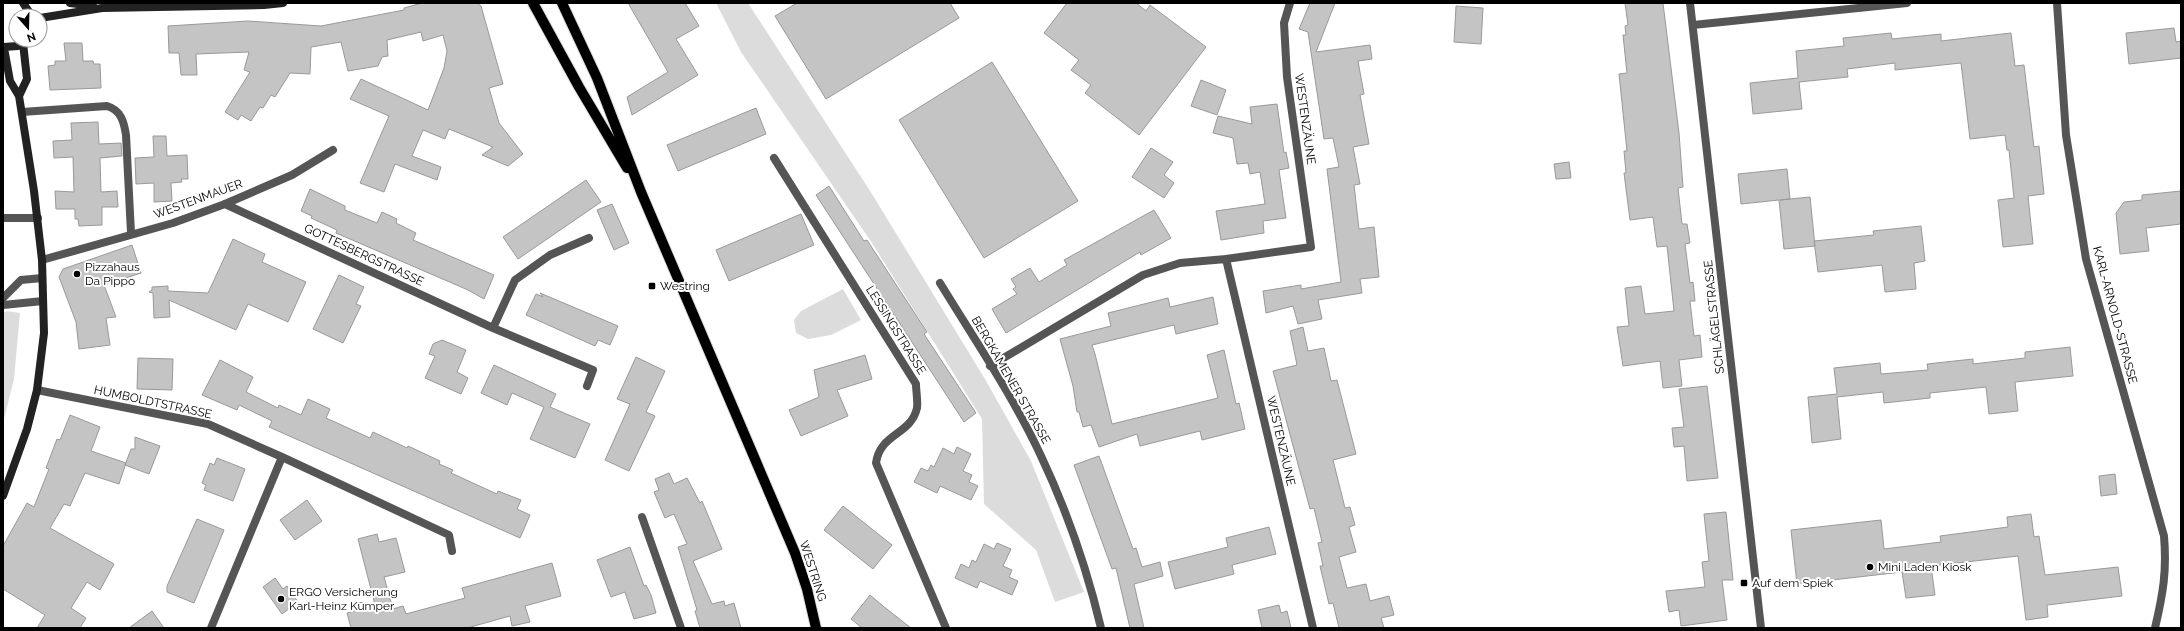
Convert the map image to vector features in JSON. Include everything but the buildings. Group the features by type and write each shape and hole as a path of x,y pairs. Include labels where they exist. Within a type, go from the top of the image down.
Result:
{"main road":[{"name":"WESTRING","path":"533,3 579,87 641,192"},
{"name":"WESTRING","path":"562,3 597,78 641,192 795,553 807,589 816,628"}],"street":[{"path":"23,3 31,3"},
{"path":"70,3 102,8"},
{"path":"48,17 102,8 283,3"},
{"name":"WESTENZÄUNE","path":"990,366 1143,275 1180,263 1226,259 1311,247 1287,77 1284,23 1290,3"},
{"name":"SCHLÄGELSTRASSE","path":"1690,3 1761,628"},
{"path":"1693,25 1907,3"},
{"name":"KARL-ARNOLD-STRASSE","path":"2057,3 2066,135 2086,259 2164,536 2166,563 2165,584 2155,628"},
{"path":"3,496 28,428 37,390 43,346 42,260 38,218 19,96 10,81 4,48"},
{"path":"19,96 27,78 25,48"},
{"path":"22,112 107,106 113,108 120,114 124,122 126,135 131,233"},
{"name":"WESTENMAUER","path":"42,260 131,233 173,223 225,204 292,175 333,150"},
{"name":"LESSINGSTRASSE","path":"774,158 916,384 917,409 905,429 886,441 878,453 876,463 946,628"},
{"name":"GOTTESBERGSTRASSE","path":"225,204 494,328 593,370 587,386"},
{"path":"3,218 38,218"},
{"path":"494,328 515,280 550,255 589,238"},
{"name":"WESTENZÄUNE","path":"1226,259 1313,628"},
{"path":"3,298 21,280 42,278"},
{"name":"BERGKAMENER STRASSE","path":"940,283 1018,411 1041,456 1071,529 1101,628"},
{"path":"3,305 43,301"},
{"name":"HUMBOLDTSTRASSE","path":"37,390 208,424 449,535 452,551"},
{"path":"211,628 282,457"},
{"path":"642,517 681,628"}],"shaded area":[{"path":"716,3 748,3 872,194 985,379 1031,461 1084,592 1055,602 1036,550 984,504 982,419 872,243 741,52"},
{"path":"843,289 861,320 831,335 808,339 796,333 794,320 801,311"},
{"path":"7,311 20,313 14,379 3,423 3,313"}],"place":[{"name":"Pizzahaus Da Pippo","path":"77,274"},
{"name":"Westring","path":"652,286"},
{"name":"Mini Laden Kiosk","path":"1870,567"},
{"name":"Auf dem Spiek","path":"1744,583"},
{"name":"ERGO Versicherung Karl-Heinz Kümper","path":"281,599"}]}
